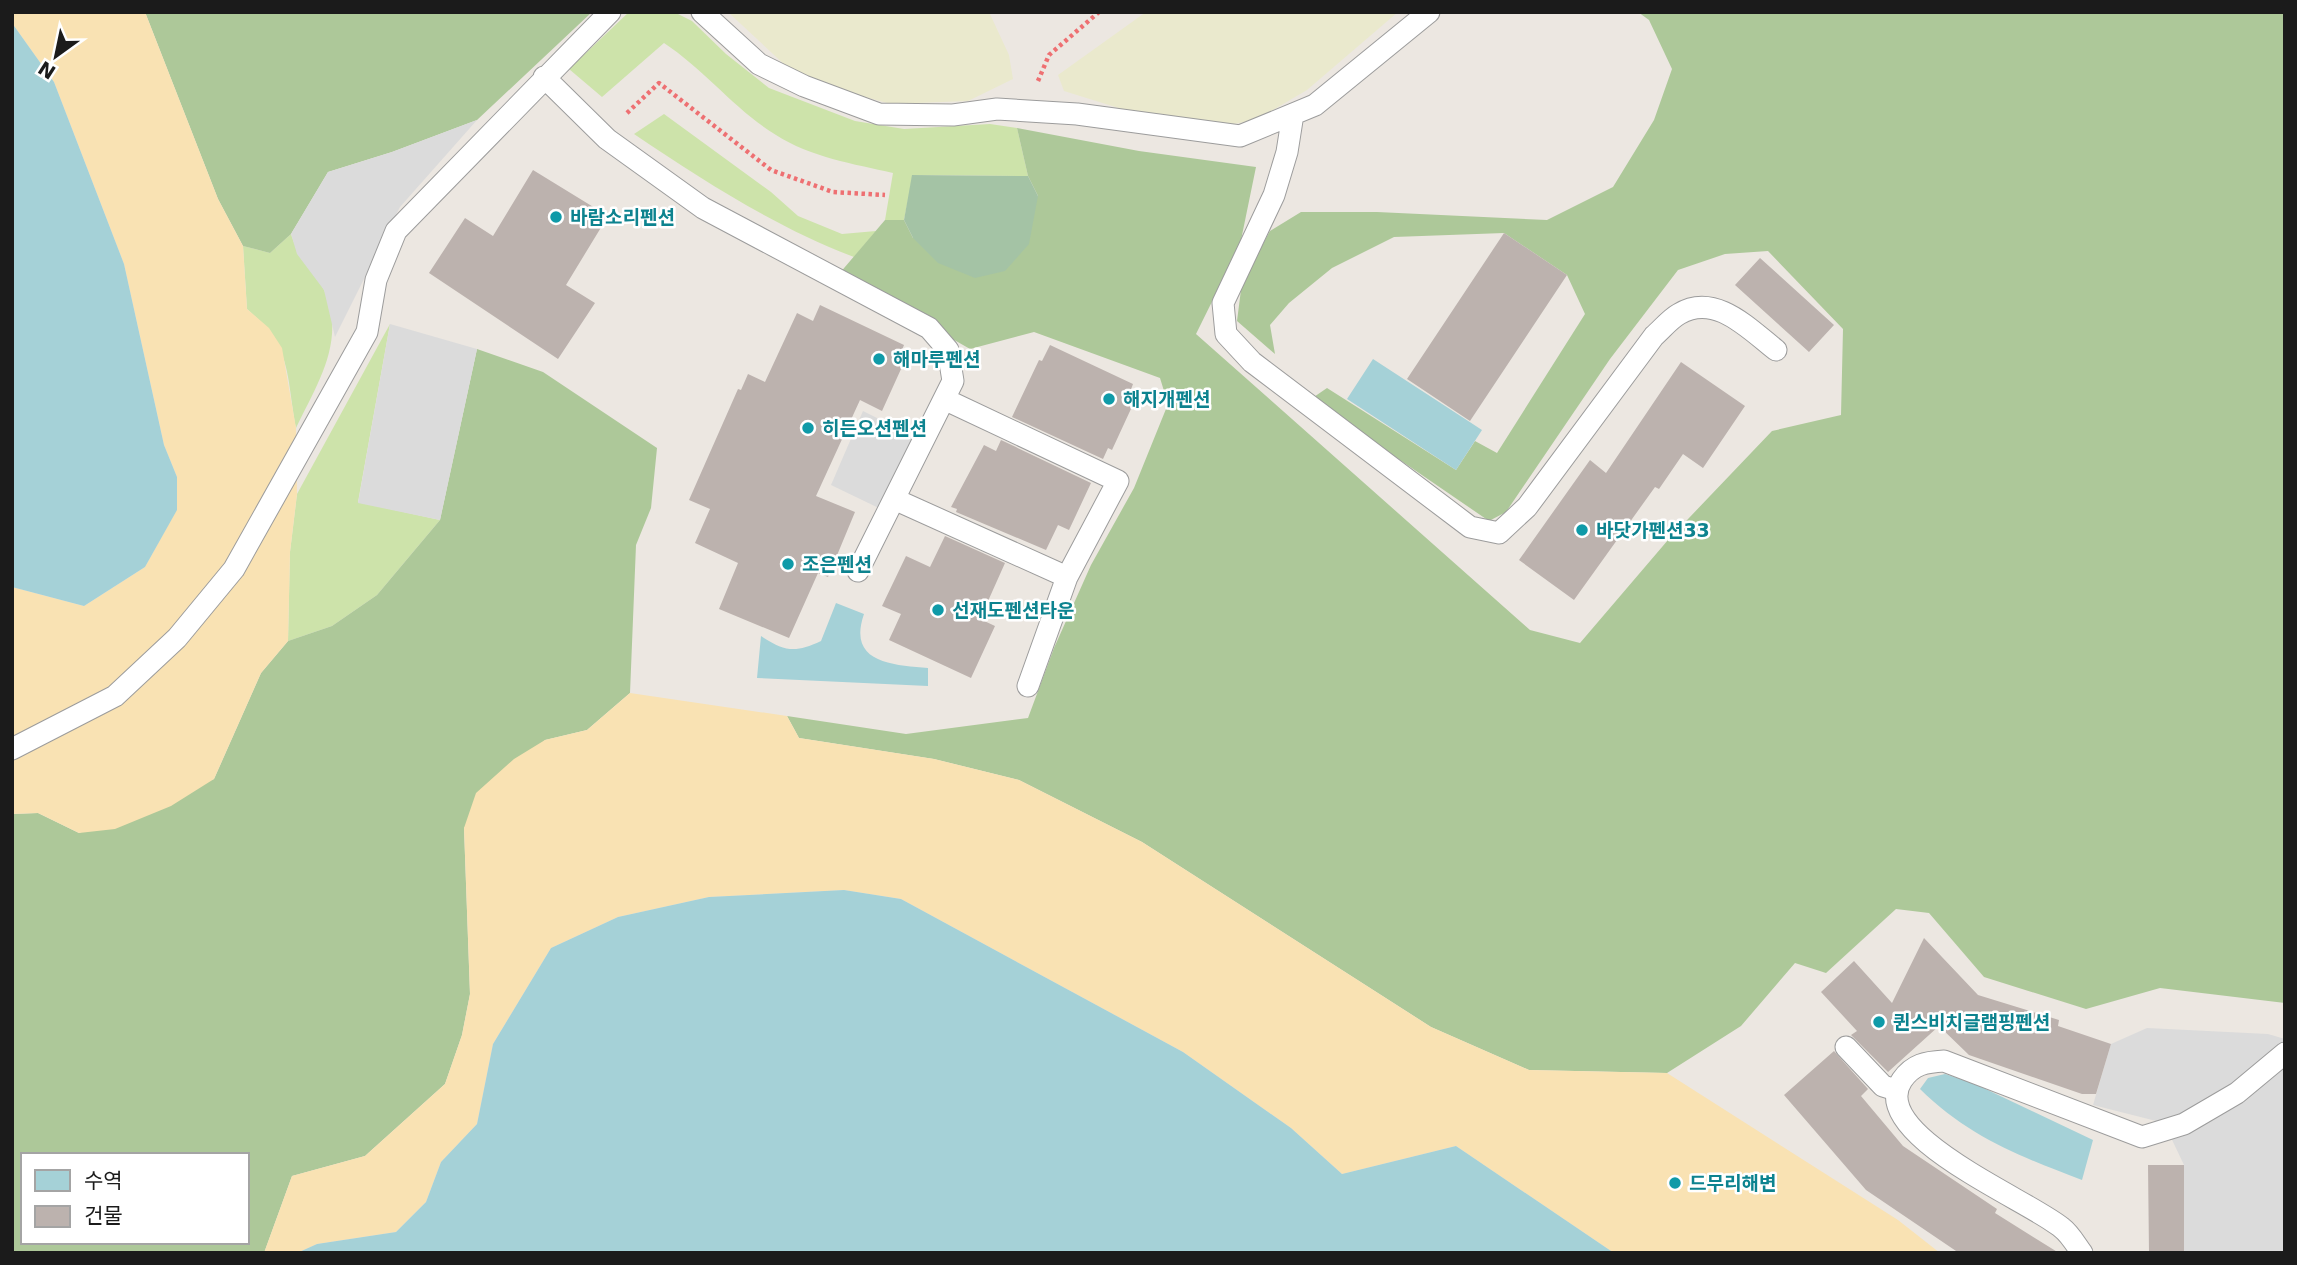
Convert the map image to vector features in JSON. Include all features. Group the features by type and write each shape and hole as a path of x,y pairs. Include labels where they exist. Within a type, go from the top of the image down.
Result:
{"lane":[{"path":"12,749 115,696 177,638 234,569 367,332 376,280 396,232 610,12"},
{"path":"702,12 759,64 879,114 953,115 997,108 1240,136 1315,105 1429,12"},
{"path":"544,77 603,135 702,208 929,328 948,350 953,381 858,572"},
{"path":"1293,114 1287,152 1274,195 1223,303 1226,334 1252,362 1470,527 1499,533 1527,507 1654,336 1679,313 1706,305 1733,316 1776,351"},
{"path":"944,399 1118,481 1067,577 1028,686"},
{"path":"894,499 1067,577"},
{"path":"1846,1047 1883,1086 1896,1090"},
{"path":"2082,1253 2063,1228 1947,1158 1916,1131 1897,1109 1896,1090 1906,1074 1924,1062 1944,1061 2142,1138 2184,1124 2237,1093 2285,1053"}],"path":[{"path":"1025,110 1049,55 1099,12"},
{"path":"603,135 659,83 771,170 833,192 885,195"}],"green space":[{"path":"145,12 592,12 477,120 392,152 328,172 291,234 270,253 243,246 218,199"},
{"path":"629,12 674,12 692,21 726,54 769,88 855,121 904,129 990,124 1017,128 1028,176 913,175 904,220 885,220 893,173 833,159 789,143 747,114 693,65 664,43 602,97 569,69"},
{"path":"728,12 989,12 1009,55 1013,79 968,101 891,104 813,83 788,68"},
{"path":"1146,12 1398,12 1307,90 1256,120 1217,127 1125,110 1064,91 1058,75"},
{"path":"1638,12 2285,12 2285,1003 2160,988 2086,1009 1984,977 1929,913 1896,909 1826,973 1795,963 1741,1026 1667,1073 1529,1070 1431,1027 1142,842 1019,780 934,759 799,738 787,716 906,734 1028,718 1054,648 1091,565 1134,488 1168,404 1160,378 1034,332 970,349 839,274 885,220 904,220 913,238 1038,196 1028,176 1017,128 1139,151 1256,167 1240,245 1196,334 1530,630 1580,643 1668,540 1772,431 1841,415 1843,329 1768,251 1725,254 1678,270 1610,359 1506,512 1489,521 1311,399 1327,388 1456,470 1475,441 1497,453 1585,314 1567,275 1504,233 1394,237 1332,268 1289,303 1270,325 1275,354 1237,321 1242,282 1270,231 1301,212 1377,212 1547,220 1613,187 1654,120 1672,69 1649,20"},
{"path":"664,114 771,192 798,216 842,234 876,231 854,257 768,217 634,134"},
{"path":"912,175 1028,176 1038,196 1029,244 1005,271 975,278 938,263 913,238 904,220"},
{"path":"291,234 298,251 324,290 332,326 331,344 320,378 296,428 288,376 280,349 262,323 247,309 243,246 270,253"},
{"path":"390,324 358,502 440,520 377,595 332,626 288,641 290,552 297,494"},
{"path":"477,349 543,372 657,448 651,508 636,545 630,693 587,730 545,740 464,828 470,994 462,1035 445,1084 365,1156 292,1176 264,1253 12,1253 12,814 38,813 79,833 214,779 261,673 288,641 332,626 377,595 440,520"}],"sand":[{"path":"12,12 145,12 218,199 243,246 247,309 269,328 282,348 296,428 297,494 290,552 288,641 261,673 214,779 171,806 115,829 79,833 38,813 12,814 12,587 84,606 145,567 177,509 177,477 164,445 124,264 54,82 12,23"},
{"path":"630,693 787,716 799,738 934,759 1019,780 1142,842 1431,1027 1529,1070 1667,1073 1898,1220 1940,1253 1614,1253 1456,1146 1342,1174 1291,1128 1183,1052 901,899 844,890 709,897 618,917 551,948 493,1044 477,1124 441,1162 426,1202 396,1232 317,1244 297,1253 264,1253 292,1176 365,1156 445,1084 462,1035 470,994 464,828 476,793 514,759 545,740 587,730"}],"shaded area":[{"path":"477,120 400,207 335,337 324,290 297,254 291,234 328,172 392,152"},
{"path":"390,324 477,349 440,520 358,503"},
{"path":"863,411 923,441 887,512 831,485"},
{"path":"2147,1028 2268,1034 2285,1039 2285,1253 2184,1253 2184,1165 2164,1123 2093,1105 2111,1044"}],"water":[{"path":"12,23 54,82 124,264 164,445 177,477 177,510 145,567 84,606 12,587"},
{"path":"1373,359 1482,430 1456,470 1347,399"},
{"path":"836,603 864,614 860,630 867,652 887,663 928,668 928,686 757,678 761,636 791,649 804,648 821,641"},
{"path":"844,890 901,899 1183,1052 1291,1128 1342,1174 1456,1146 1614,1253 297,1253 317,1244 396,1232 426,1202 441,1162 477,1124 493,1044 551,948 618,917 709,897"},
{"path":"1945,1074 1975,1084 2093,1140 2082,1180 1996,1144 1938,1106 1920,1089 1928,1078"}],"building":[{"path":"533,170 608,216 566,285 595,303 558,359 429,273 465,218 493,236"},
{"path":"1504,233 1567,275 1470,421 1407,379"},
{"path":"1760,258 1834,325 1809,352 1735,285"},
{"path":"820,305 904,345 900,355 906,358 882,411 860,400 816,496 855,512 828,577 818,573 789,638 719,609 738,563 695,543 710,509 689,500 738,389 741,390 748,374 765,382 797,313 813,321"},
{"name":"해지개펜션","path":"1050,345 1133,384 1129,395 1136,398 1112,450 1108,448 1103,459 1012,417 1039,360 1042,361"},
{"path":"1681,362 1745,406 1703,468 1683,454 1659,489 1655,487 1574,600 1519,560 1590,460 1606,473"},
{"path":"1001,440 1091,483 1069,530 1058,525 1046,550 956,512 957,509 951,507 984,445 996,451"},
{"name":"선재도펜션타운","path":"945,536 1005,563 980,619 995,626 971,678 889,640 901,614 882,606 906,556 930,567"},
{"path":"1924,938 1978,995 2059,1020 2058,1026 2111,1044 2096,1094 2082,1094 1969,1055 1939,1026 1888,1072 1851,1035 1857,1031 1821,992 1854,961 1892,1003"},
{"path":"1834,1051 1868,1089 1861,1096 1903,1146 1997,1209 1995,1213 2059,1253 1959,1253 1866,1190 1784,1095"},
{"path":"2148,1165 2184,1165 2184,1253 2149,1253"}],"place":[{"name":"바람소리펜션","path":"556,217"},
{"name":"해마루펜션","path":"879,359"},
{"name":"해지개펜션","path":"1109,399"},
{"name":"히든오션펜션","path":"808,428"},
{"name":"바닷가펜션33","path":"1582,530"},
{"name":"조은펜션","path":"788,564"},
{"name":"선재도펜션타운","path":"938,610"},
{"name":"퀸스비치글램핑펜션","path":"1879,1022"},
{"name":"드무리해변","path":"1675,1183"}]}
